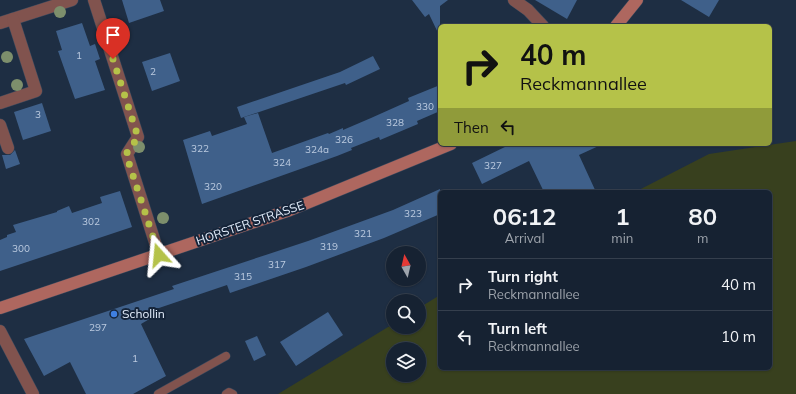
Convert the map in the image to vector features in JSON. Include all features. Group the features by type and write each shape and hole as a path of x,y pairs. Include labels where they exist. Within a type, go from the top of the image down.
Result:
{"main road":[{"path":"618,24 637,0"},
{"name":"HORSTER STRASSE","path":"0,308 290,210 446,146"}],"street":[{"path":"0,23 72,0"},
{"path":"94,0 138,137 126,154 159,255"},
{"path":"514,0 528,10 541,24"},
{"path":"0,103 36,91 12,19"},
{"path":"0,125 8,148"},
{"path":"0,330 33,394"}],"lane":[{"path":"158,394 226,356"},
{"path":"226,394 229,392 233,394"}],"green space":[{"path":"796,141 796,394 278,394 386,328 386,334 426,334 426,304 438,296 438,370 772,370 772,190 639,190 709,154 772,146 772,145"}],"building":[{"path":"122,0 160,0 164,11 129,23"},
{"path":"412,0 448,0 440,6 440,24 438,24 438,33 429,14 425,17"},
{"path":"535,0 577,0 567,19"},
{"path":"681,0 719,0 709,17"},
{"path":"82,23 90,46 95,44 100,59 95,61 105,90 75,99 58,51 62,50 56,31"},
{"path":"170,53 180,81 152,91 142,62"},
{"path":"373,56 380,69 346,85 345,83 241,118 237,107 340,72"},
{"path":"438,86 438,112 417,121 418,124 380,140 379,137 351,148 352,150 337,156 202,204 183,140 210,131 212,136 247,124 244,117 258,113 272,153 343,128 343,130 409,101 408,98"},
{"path":"42,103 51,131 23,140 14,112"},
{"path":"507,146 599,146 579,155 595,190 543,190 529,161 482,184 472,163"},
{"path":"15,150 20,164 6,169 2,155 10,155"},
{"path":"440,189 438,190 438,215 384,238 230,293 227,285 156,309 158,314 141,324 166,376 133,394 86,394 70,362 44,376 24,339 174,289 172,286 308,241 393,210"},
{"path":"120,191 132,227 0,271 0,240 7,237 7,235 16,232 13,225 57,212 69,206 72,213 102,203 100,197"},
{"path":"328,312 343,335 296,366 280,342"},
{"path":"257,336 266,355 254,361 245,341"}],"place":[{"name":"Schollin","path":"114,314"}],"route":[{"path":"113,59 138,137 126,154 159,255"}]}
